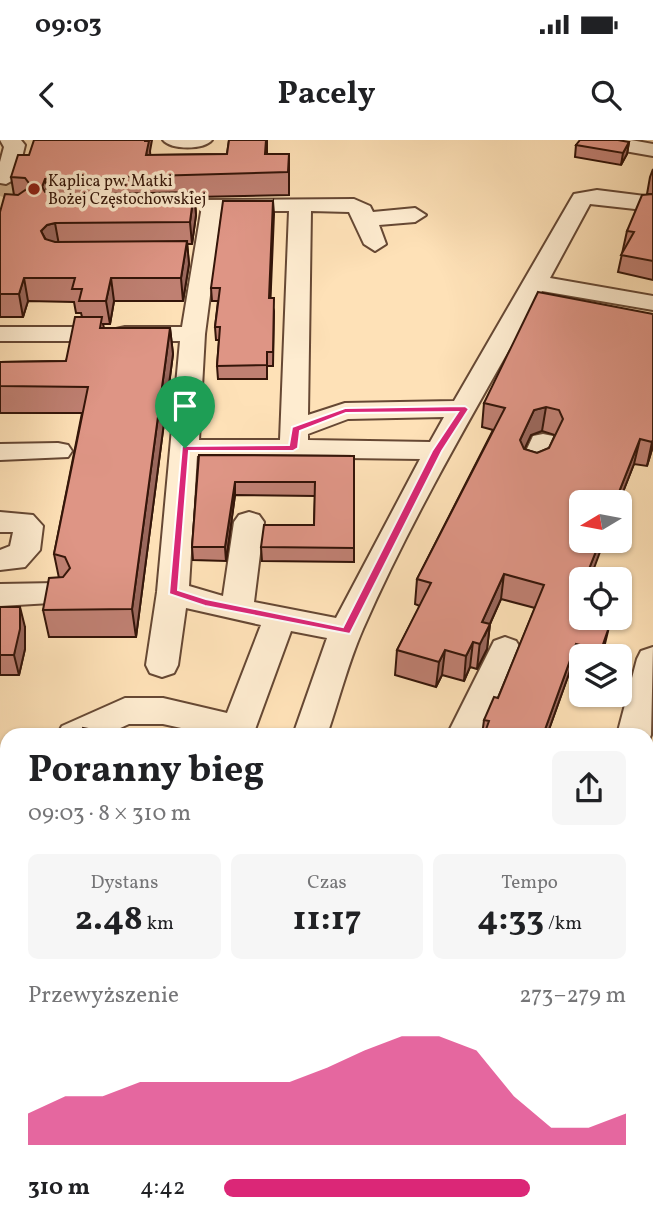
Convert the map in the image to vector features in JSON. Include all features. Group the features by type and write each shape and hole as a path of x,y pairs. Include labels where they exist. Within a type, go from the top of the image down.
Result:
{"street":[{"path":"6,177 16,150 15,145 8,140"},
{"path":"173,140 202,140"},
{"path":"596,140 653,150"},
{"path":"312,728 346,631 437,451 465,409 582,199 597,196 653,204"},
{"path":"295,439 300,204"},
{"path":"162,665 173,592 185,448 193,334 191,254 199,205 354,206 362,211 375,244"},
{"path":"366,219 415,215"},
{"path":"536,283 653,303"},
{"path":"571,314 581,291"},
{"path":"0,334 193,334"},
{"path":"295,439 345,411 465,409"},
{"path":"185,448 295,439 437,451"},
{"path":"0,452 58,451"},
{"path":"0,523 23,522 28,526 25,550 14,560 0,561"},
{"path":"237,609 249,522"},
{"path":"173,592 237,609 346,631"},
{"path":"0,595 57,594"},
{"path":"239,728 280,618"},
{"path":"467,728 474,709 488,692 505,649"},
{"path":"636,728 653,659"},
{"path":"90,728 125,712 163,711 227,728"}],"building":[{"path":"34,140 145,140 149,141 146,155 227,154 229,140 266,140 265,154 289,154 288,172 45,179 42,187 45,192 55,195 194,192 190,222 55,223 47,225 41,231 45,239 55,242 187,241 181,278 111,278 106,301 79,301 82,289 72,289 75,278 24,278 19,294 0,294 0,212 5,194 18,195 31,186 25,178 11,177 18,155 29,155"},
{"path":"580,140 629,142 623,153 576,145"},
{"path":"653,194 653,261 621,255 634,232 627,231 642,195"},
{"path":"223,201 273,201 269,298 274,298 273,352 267,352 267,365 217,366 220,327 215,327 220,288 211,288"},
{"path":"538,292 653,314 653,440 640,439 620,490 569,490 569,553 595,553 590,567 569,567 569,630 608,630 603,644 569,644 569,663 546,728 486,728 489,721 484,720 494,697 498,698 544,585 504,574 482,622 490,624 480,644 473,642 466,656 445,650 439,662 397,650 431,583 417,579 505,408 484,403","holes":["546,407 559,410 563,419 549,448 537,453 524,449 520,440 534,410"]},
{"path":"75,317 102,317 100,328 170,328 132,609 43,610 49,578 63,577 70,568 65,557 54,554 88,387 0,386 0,362 66,361"},
{"path":"199,455 354,456 354,548 261,547 264,525 314,525 315,482 235,482 225,547 192,547"},
{"path":"0,607 20,607 20,629 14,655 0,655"}],"tunnel":[{"path":"0,196 6,178"}],"place":[{"name":"Kaplica pw. Matki Bożej Częstochowskiej","path":"34,189"}],"route":[{"path":"381,408 465,409 437,451 346,631 205,603 173,592 185,448 293,448 296,429 345,411 381,408"}]}
